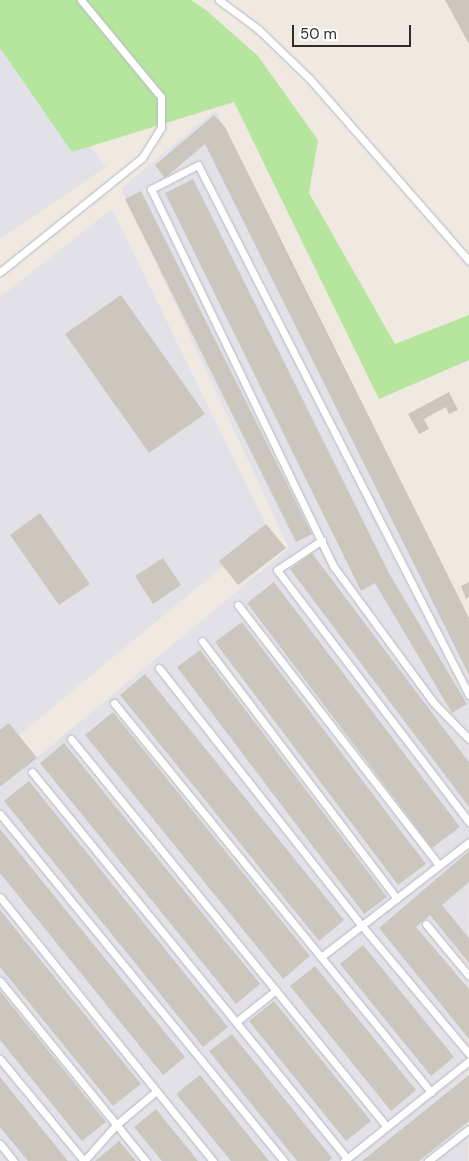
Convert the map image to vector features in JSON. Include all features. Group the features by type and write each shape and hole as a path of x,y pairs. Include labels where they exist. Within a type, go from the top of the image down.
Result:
{"lane":[{"path":"0,272 142,158 161,127 161,97 81,0"},
{"path":"219,0 258,29 309,78 469,261"},
{"path":"469,695 198,165 151,189 334,567 433,702 469,739"},
{"path":"322,540 277,570 469,822"},
{"path":"238,605 439,866"},
{"path":"202,641 397,899"},
{"path":"159,668 362,926 469,1054"},
{"path":"114,703 431,1092"},
{"path":"71,740 387,1126"},
{"path":"32,772 236,1022 345,1160 469,1061"},
{"path":"0,814 284,1161"},
{"path":"321,957 469,842"},
{"path":"0,897 155,1092 213,1161"},
{"path":"426,924 469,976"},
{"path":"0,981 146,1161"},
{"path":"236,1022 276,990"},
{"path":"0,1059 84,1161 116,1125 155,1092"},
{"path":"428,1161 469,1129"},
{"path":"0,1144 14,1161"}],"shaded area":[{"path":"0,26 106,167 0,239"},
{"path":"216,110 469,618 468,1161 0,1161 0,788 289,548 121,188"},
{"path":"112,209 268,529 0,751 0,297"}],"green space":[{"path":"0,0 191,0 206,10 258,56 318,140 309,193 395,344 469,315 469,360 379,399 234,102 72,152 0,48"}],"building":[{"path":"445,0 469,0 469,44"},
{"path":"214,115 225,127 469,618 469,675 205,144 165,178 155,165"},
{"path":"193,179 390,575 467,704 452,713 375,583 361,591 165,193"},
{"path":"141,191 312,534 296,542 125,199"},
{"path":"121,295 205,414 149,453 65,334"},
{"path":"449,392 458,410 449,414 446,407 424,419 429,429 419,434 408,414"},
{"path":"40,513 90,584 59,605 10,535"},
{"path":"266,524 286,548 238,585 219,561"},
{"path":"312,553 469,762 469,807 290,569"},
{"path":"163,558 181,585 153,604 135,576"},
{"path":"274,582 460,827 432,848 247,603"},
{"path":"469,582 469,597 466,599 461,586"},
{"path":"242,622 426,864 398,885 215,642"},
{"path":"200,650 387,897 364,914 177,667"},
{"path":"145,674 344,920 319,941 120,695"},
{"path":"113,712 310,956 283,979 85,735"},
{"path":"9,723 37,758 0,787 0,730"},
{"path":"64,743 260,984 236,1004 40,763"},
{"path":"29,781 228,1027 203,1047 4,801"},
{"path":"0,829 185,1057 163,1075 0,873"},
{"path":"469,851 469,882 442,905 469,938 469,963 430,915 416,927 469,989 469,1039 379,928"},
{"path":"0,910 141,1084 113,1106 0,967"},
{"path":"363,945 454,1057 431,1076 340,964"},
{"path":"315,966 416,1090 391,1111 290,986"},
{"path":"0,991 106,1122 82,1141 0,1040"},
{"path":"274,1001 371,1121 346,1141 249,1021"},
{"path":"232,1034 332,1158 329,1161 297,1161 209,1051"},
{"path":"200,1075 269,1161 231,1161 176,1094"},
{"path":"469,1075 469,1121 419,1161 362,1161"},
{"path":"0,1077 68,1161 28,1161 0,1127"},
{"path":"156,1109 198,1161 162,1161 134,1127"},
{"path":"119,1141 136,1161 95,1161"}]}
